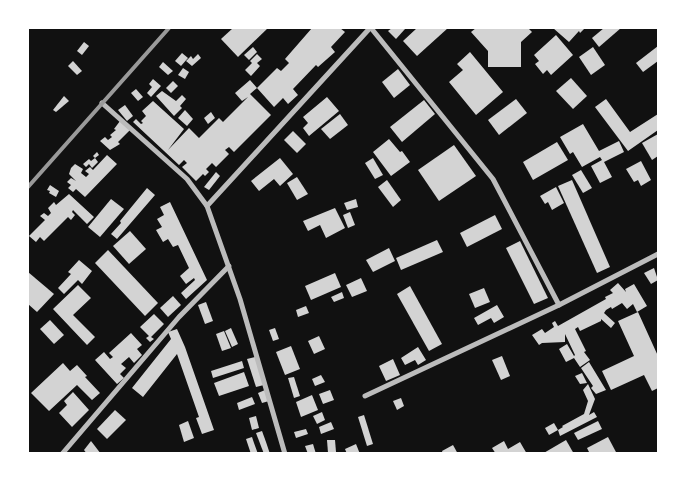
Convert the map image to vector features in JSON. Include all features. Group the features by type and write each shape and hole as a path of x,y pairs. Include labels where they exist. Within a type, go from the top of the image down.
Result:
{"street":[{"path":"207,206 370,28 493,178 558,305"},
{"path":"102,103 187,179 207,206 229,266 285,454"},
{"path":"366,396 558,305 658,254"},
{"path":"62,454 179,317 229,266"}],"building":[{"path":"233,28 268,28 238,57 221,39"},
{"path":"312,28 340,28 345,32 331,47 335,52 318,67 316,65 293,89 298,95 288,104 283,98 274,107 257,88 277,68 281,71 289,63 285,59"},
{"path":"392,28 405,29 396,39 388,31"},
{"path":"417,28 448,28 417,56 403,41"},
{"path":"476,28 528,28 532,32 521,42 521,67 488,67 488,51 471,32"},
{"path":"553,28 585,28 580,33 579,31 569,42"},
{"path":"604,28 621,28 599,47 592,38"},
{"path":"556,35 573,55 551,75 547,70 543,74 535,64 539,61 534,55"},
{"path":"84,42 89,46 82,55 77,51"},
{"path":"658,46 658,61 643,72 636,63"},
{"path":"253,47 257,52 249,60 244,55"},
{"path":"593,47 605,65 591,75 579,57"},
{"path":"470,52 503,92 476,115 449,82 463,70 457,64"},
{"path":"182,53 188,58 181,66 175,61"},
{"path":"198,54 201,58 192,66 186,61 191,56 193,59"},
{"path":"257,54 262,59 257,63 260,66 251,76 245,70"},
{"path":"73,61 82,71 77,75 68,66"},
{"path":"163,62 173,71 168,75 159,67"},
{"path":"183,68 189,72 185,79 178,75"},
{"path":"398,69 410,85 394,98 382,82"},
{"path":"571,78 587,96 573,109 556,91"},
{"path":"153,79 161,86 151,97 147,93 152,87 149,84"},
{"path":"250,80 257,88 250,94 271,115 234,152 229,147 225,150 229,154 216,167 212,163 206,169 209,172 205,176 203,174 196,181 182,167 187,163 184,160 179,165 133,122 136,119 141,124 143,123 141,121 146,116 142,111 153,101 184,129 168,150 189,128 199,138 219,118 223,122 248,97 242,101 235,93"},
{"path":"173,81 178,86 171,93 166,88"},
{"path":"136,89 143,97 138,101 131,93"},
{"path":"162,91 176,101 182,95 186,99 180,106 182,108 174,116 156,96"},
{"path":"64,96 69,101 56,112 53,110"},
{"path":"327,97 339,111 309,136 303,128 308,123 303,117"},
{"path":"516,99 527,113 499,135 488,120"},
{"path":"606,99 630,132 658,114 658,130 628,151 595,107"},
{"path":"424,100 435,114 402,142 390,127"},
{"path":"125,105 133,116 127,121 118,110"},
{"path":"185,110 193,119 187,126 178,118"},
{"path":"211,112 215,118 208,124 204,118"},
{"path":"340,114 348,125 330,139 321,129"},
{"path":"120,121 130,130 118,142 120,144 110,150 100,141 105,137 108,140 112,137 110,135 116,130 114,129"},
{"path":"583,124 599,151 619,141 624,152 604,162 612,177 600,183 591,166 602,160 600,157 582,167 573,152 570,154 560,137"},
{"path":"293,131 306,144 297,153 284,140"},
{"path":"658,134 658,156 652,160 642,143"},
{"path":"389,139 400,152 402,151 410,162 391,176 373,152"},
{"path":"557,142 568,160 533,180 523,162"},
{"path":"454,145 476,176 439,201 418,170"},
{"path":"97,152 99,155 95,158 93,156"},
{"path":"107,155 117,164 85,197 76,189 73,192 68,188 71,185 67,182 71,178 76,181 69,174 75,164 83,169 81,173 86,177 89,174 85,171 90,167 93,170"},
{"path":"95,158 98,162 92,168 89,164 86,167 83,164 89,159 91,161"},
{"path":"280,158 293,174 280,186 274,179 259,191 251,181"},
{"path":"373,158 383,175 375,179 365,163"},
{"path":"641,161 651,180 641,186 638,180 634,182 626,169"},
{"path":"581,170 592,188 583,193 572,175"},
{"path":"216,172 220,176 209,190 204,187"},
{"path":"297,177 308,194 297,200 287,183"},
{"path":"387,180 401,200 393,207 378,187"},
{"path":"572,180 610,267 597,273 558,186"},
{"path":"50,185 59,191 56,197 47,190"},
{"path":"556,187 564,203 552,210 548,202 545,204 540,196"},
{"path":"147,188 155,195 117,239 111,234"},
{"path":"69,194 94,217 87,224 73,210 72,212 75,215 71,220 68,217 44,241 40,237 36,242 29,236 45,220 40,216 44,213 48,216 51,213 48,208 54,202 56,205"},
{"path":"111,199 124,209 100,237 88,227"},
{"path":"356,199 358,207 347,210 344,203"},
{"path":"170,202 207,280 186,299 181,293 195,280 194,278 186,284 180,276 189,268 178,245 173,247 168,239 163,242 156,230 162,227 157,219 164,215 160,207"},
{"path":"335,208 345,228 326,238 320,225 308,231 303,221"},
{"path":"350,212 355,225 348,228 343,215"},
{"path":"495,215 502,229 467,247 460,233"},
{"path":"130,231 146,249 129,264 113,246"},
{"path":"437,240 443,252 401,270 396,258"},
{"path":"520,241 548,298 534,304 506,248"},
{"path":"389,248 395,261 373,272 366,260"},
{"path":"108,250 158,303 145,316 95,263"},
{"path":"79,260 92,271 82,284 78,280 64,294 58,288 71,274 68,272"},
{"path":"654,268 658,280 651,284 644,273"},
{"path":"28,272 54,294 37,312 28,304"},
{"path":"335,273 341,287 311,300 305,286"},
{"path":"361,278 367,291 352,297 346,285"},
{"path":"618,283 626,292 625,289 634,284 647,306 637,312 633,304 627,309 622,303 612,309 611,307 604,313 615,323 611,328 601,319 601,321 580,331 578,327 575,329 586,351 584,352 590,360 580,367 574,358 566,362 559,349 567,344 575,355 565,334 565,342 542,343 539,345 532,335 542,329 545,333 554,327 552,323 555,321 558,326 606,299 605,297 613,293 610,290"},
{"path":"78,285 91,298 73,315 95,337 87,345 53,309"},
{"path":"410,286 442,344 429,351 397,294"},
{"path":"484,288 490,302 475,308 469,294"},
{"path":"342,292 344,298 334,302 331,297"},
{"path":"173,296 181,305 168,317 160,308"},
{"path":"206,302 213,321 205,324 198,305"},
{"path":"497,305 504,317 494,323 491,318 478,325 474,318"},
{"path":"306,306 309,313 298,317 296,310"},
{"path":"638,312 658,356 658,388 652,391 644,375 611,390 602,371 634,356 618,321"},
{"path":"154,314 164,324 151,337 154,339 150,342 146,338 149,336 140,327"},
{"path":"50,320 64,335 54,344 40,329"},
{"path":"231,328 238,344 232,347 225,331"},
{"path":"275,328 279,339 273,341 269,330"},
{"path":"177,329 214,430 202,434 196,418 199,417 177,354 143,397 132,388 171,339 168,332"},
{"path":"224,331 231,348 222,351 216,334"},
{"path":"131,333 142,345 137,349 142,355 134,363 129,357 121,364 126,368 120,374 124,378 117,384 95,360 104,352 110,359 113,357 109,353"},
{"path":"319,336 325,349 314,354 308,341"},
{"path":"291,346 300,369 285,375 276,352"},
{"path":"418,347 426,360 418,365 415,360 405,365 401,358"},
{"path":"502,356 510,376 501,380 492,360"},
{"path":"255,357 264,385 256,387 247,359"},
{"path":"393,359 400,375 386,381 379,366"},
{"path":"242,361 244,368 213,378 211,371"},
{"path":"589,362 606,390 596,394 581,368"},
{"path":"63,363 70,371 77,365 100,393 92,400 77,385 49,411 31,393"},
{"path":"244,372 249,386 219,396 214,383"},
{"path":"582,373 587,383 580,384 575,376"},
{"path":"321,375 325,382 315,386 312,379"},
{"path":"294,377 300,396 294,398 288,378"},
{"path":"588,384 595,399 589,415 594,412 597,417 560,436 558,430 562,426 584,414 588,401 583,390"},
{"path":"265,390 269,401 262,403 258,393"},
{"path":"330,390 334,400 323,404 319,394"},
{"path":"73,392 89,410 72,427 59,413 67,405 64,401"},
{"path":"312,395 318,410 301,417 296,402"},
{"path":"252,397 255,404 239,410 237,403"},
{"path":"401,398 404,406 397,410 393,401"},
{"path":"115,410 126,420 107,439 97,429"},
{"path":"322,412 325,420 317,424 313,416"},
{"path":"364,415 373,444 367,446 358,417"},
{"path":"256,416 259,428 252,430 249,418"},
{"path":"188,421 194,438 184,442 179,425"},
{"path":"598,421 602,429 578,440 574,433"},
{"path":"331,422 334,429 321,434 319,427"},
{"path":"554,423 558,430 549,435 545,428"},
{"path":"306,429 308,434 296,438 294,432"},
{"path":"262,431 270,454 264,454 256,433"},
{"path":"252,437 258,454 251,454 246,439"},
{"path":"608,437 617,454 590,454 587,448"},
{"path":"327,440 335,440 336,452 328,453"},
{"path":"566,440 574,454 542,454"},
{"path":"91,441 101,454 87,454 84,450"},
{"path":"504,441 508,449 520,442 527,454 496,454 492,448"},
{"path":"313,444 316,454 308,454 305,446"},
{"path":"356,444 360,454 347,454 345,449"},
{"path":"453,445 458,454 443,454 442,451"}],"railway":[{"path":"28,187 169,28"}]}
